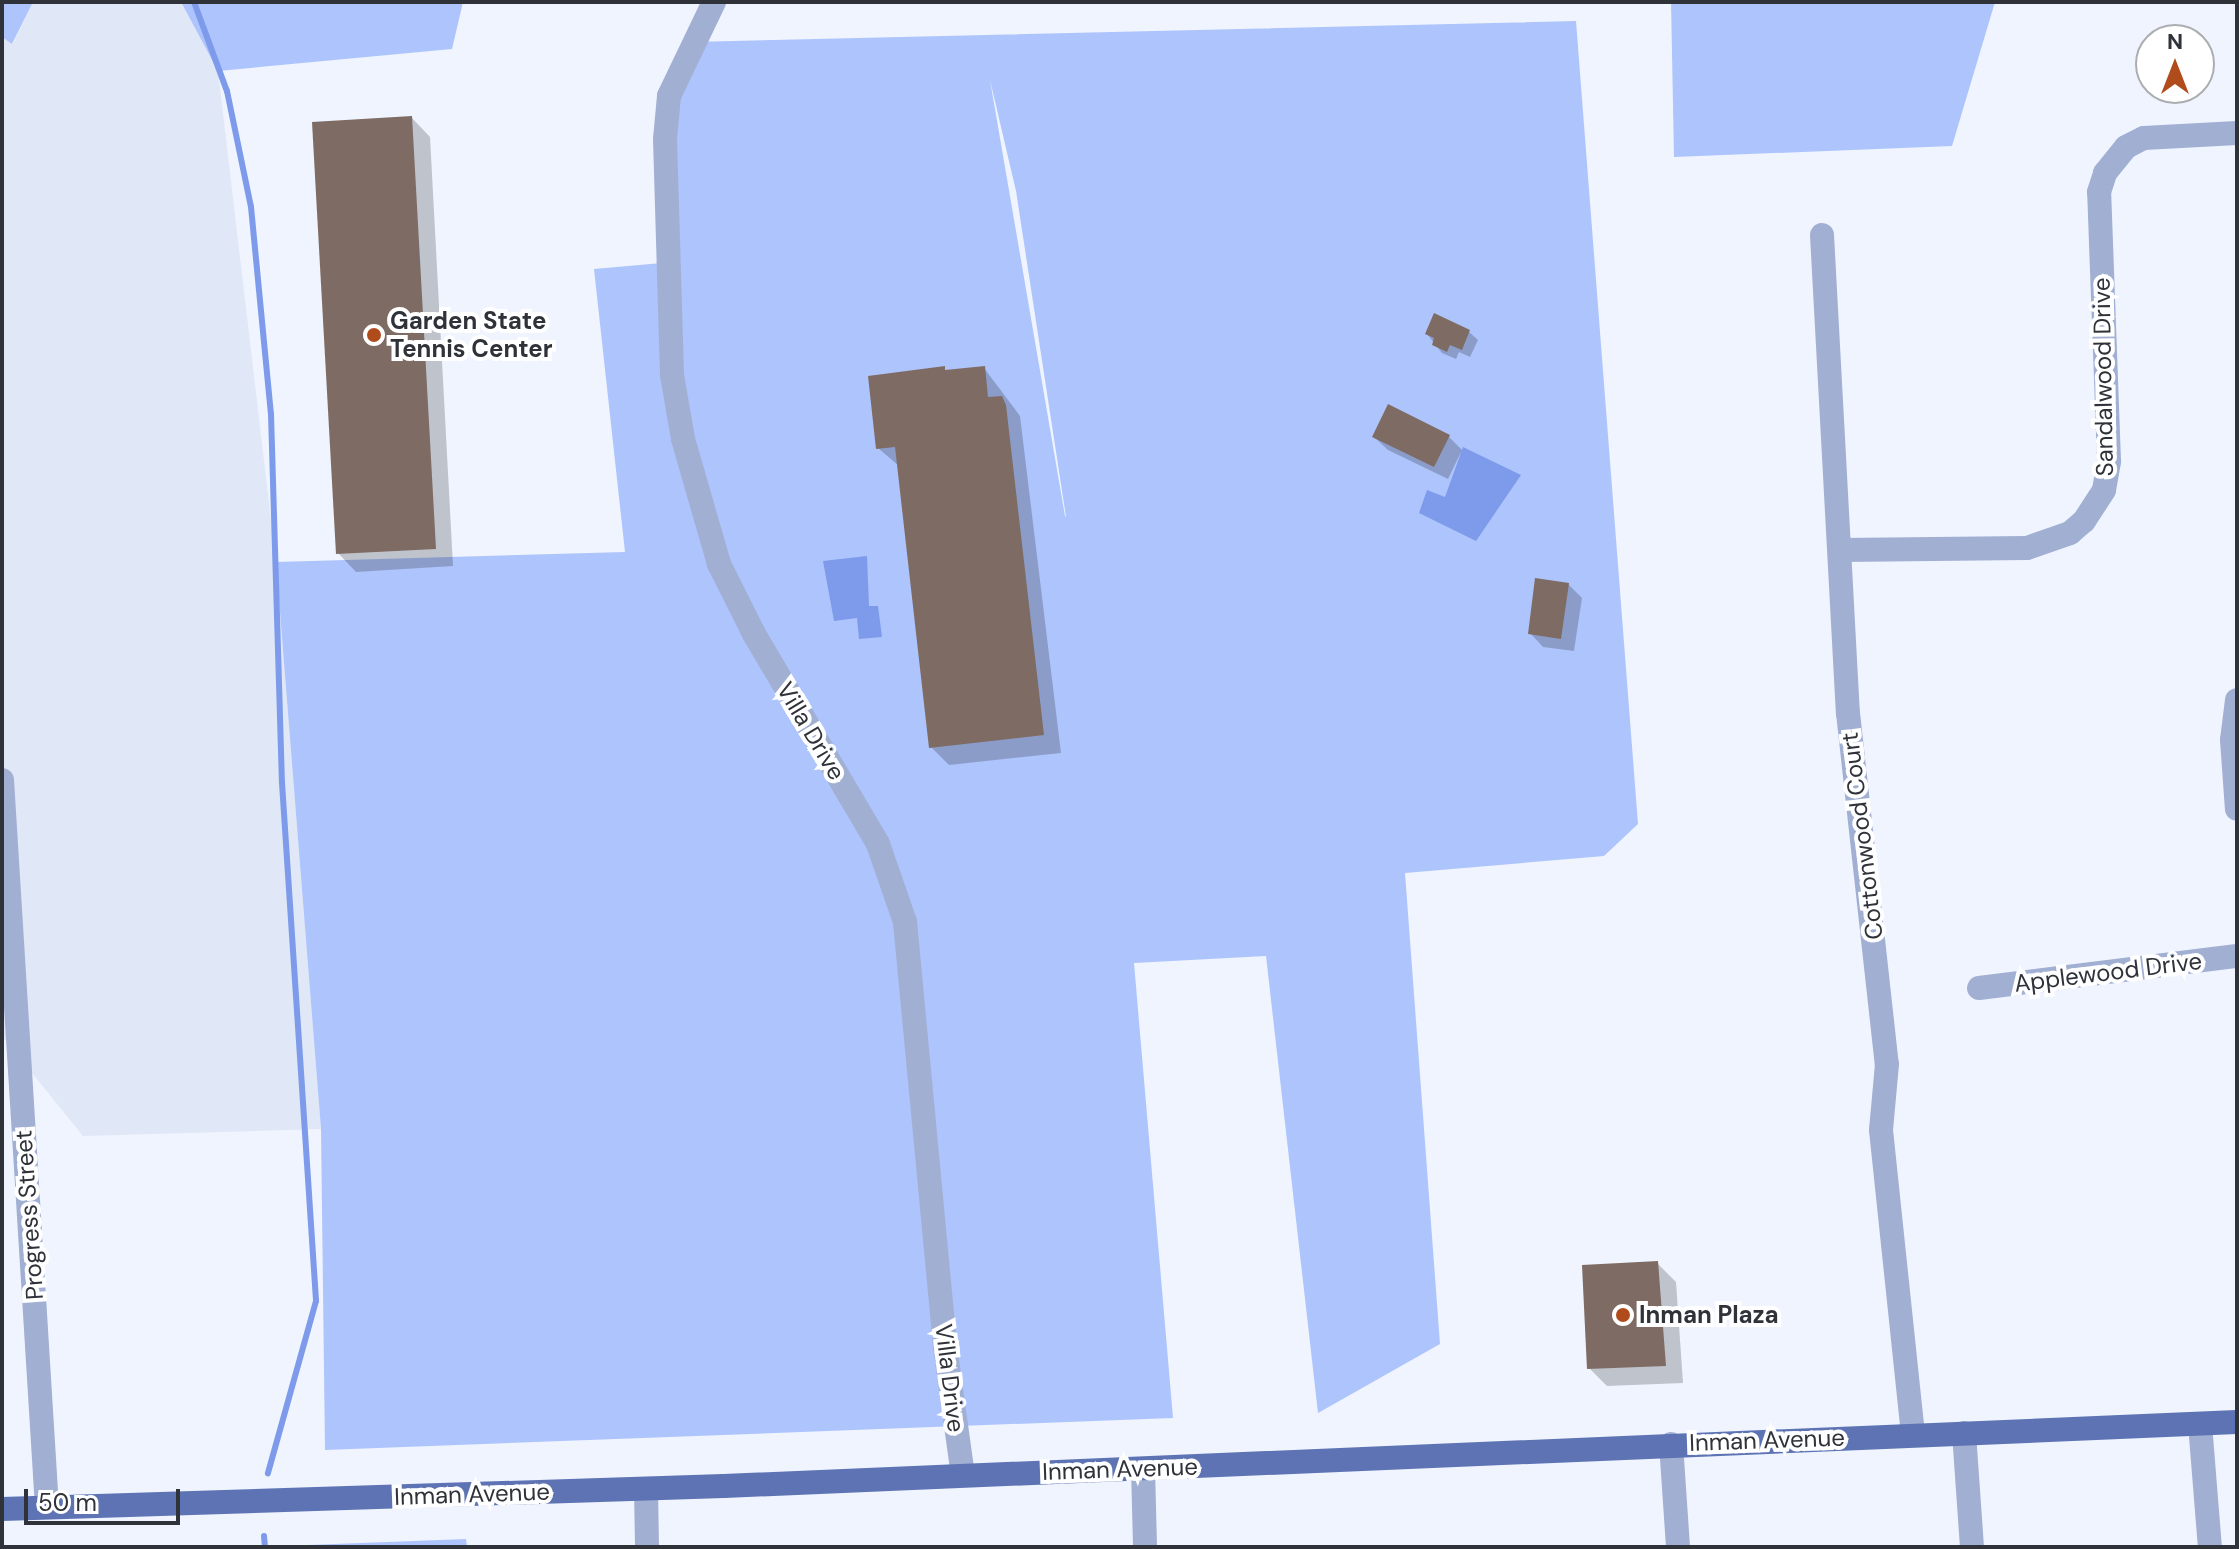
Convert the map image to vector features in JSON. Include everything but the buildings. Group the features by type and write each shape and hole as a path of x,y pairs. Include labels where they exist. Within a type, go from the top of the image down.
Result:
{"main road":[{"name":"Inman Avenue","path":"2,1509 646,1489 2237,1422"}],"street":[{"name":"Villa Drive","path":"714,2 669,96 665,139 672,375 683,439 719,564 893,879 913,973 945,1346 963,1475"},
{"name":"Sandalwood Drive","path":"1841,550 2027,548 2058,539 2084,521 2104,490 2109,461 2099,192 2105,173 2126,147 2144,138 2237,133"},
{"name":"Cottonwood Court","path":"1822,235 1848,713 1887,1064 1881,1130 1913,1434"},
{"path":"2237,700 2232,740 2237,809"},
{"name":"Progress Street","path":"2,780 47,1507"},
{"name":"Applewood Drive","path":"1979,988 2237,956"},
{"path":"2200,1424 2210,1547"},
{"path":"1964,1433 1972,1547"},
{"path":"1671,1444 1678,1547"},
{"path":"1143,1469 1145,1547"},
{"path":"646,1489 647,1547"}],"shaded area":[{"path":"2,2 33,2 12,44 2,37"},
{"path":"33,2 181,2 218,71 276,562 321,1129 83,1136 2,1036 2,37 13,44"},
{"path":"181,2 463,2 452,49 218,71"},
{"path":"1671,2 1995,2 1952,146 1674,157"},
{"path":"1576,21 1638,824 1604,856 1405,873 1440,1344 1318,1413 1266,956 1134,963 1173,1418 325,1450 321,1129 276,562 625,552 594,269 662,263 656,144 692,42","holes":["990,80 1016,191 1066,517"]},
{"path":"1463,447 1521,475 1476,541 1419,513 1427,490 1445,497"},
{"path":"867,556 869,606 878,606 882,637 859,639 857,618 834,621 823,561"},
{"path":"466,1539 467,1547 255,1547"}],"waterway":[{"path":"194,2 227,91 251,207 271,414 282,783 316,1301 268,1473"},
{"path":"264,1536 265,1547"}],"place":[{"name":"Garden State Tennis Center","path":"374,335"},
{"name":"Inman Plaza","path":"1623,1315"}]}
